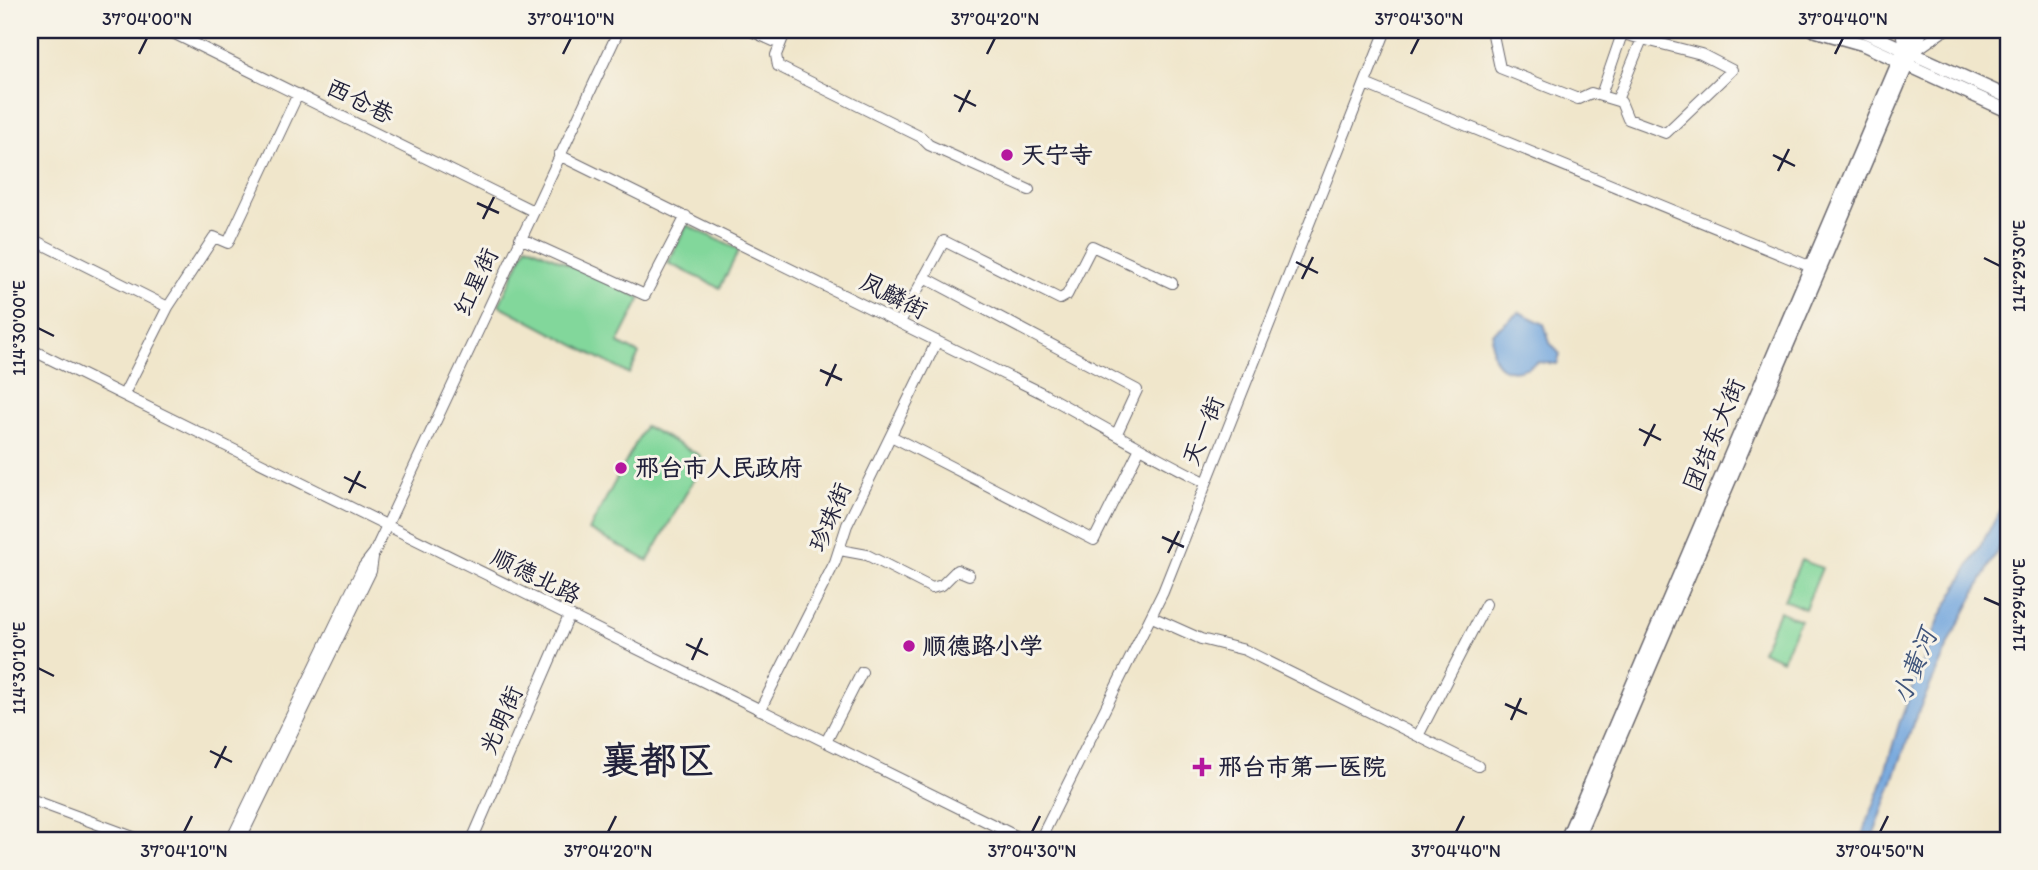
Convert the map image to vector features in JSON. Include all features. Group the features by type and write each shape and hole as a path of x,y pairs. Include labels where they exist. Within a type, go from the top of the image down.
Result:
{"main road":[{"path":"1814,30 1905,57 2008,97"},
{"path":"1861,30 1905,57 2008,111"},
{"path":"1905,57 1912,30"},
{"path":"1905,57 1922,30"},
{"name":"团结东大街","path":"1566,840 1809,266 1905,57"},
{"name":"团结东大街","path":"1576,840 1905,57"}],"street":[{"name":"西仓巷","path":"167,30 533,211"},
{"name":"红星街","path":"231,840 363,567 374,553 620,30"},
{"path":"749,30 780,44"},
{"path":"786,30 775,60 778,66 921,136 929,145 1029,190"},
{"name":"天一街","path":"1040,840 1152,617 1387,30"},
{"path":"1492,30 1500,68 1578,99 1591,93 1617,100 1628,120 1667,133 1732,70 1701,54 1606,30"},
{"path":"1901,30 1905,57 1945,30"},
{"path":"1601,95 1622,34"},
{"path":"1617,100 1642,39"},
{"path":"1365,84 1809,266"},
{"path":"124,394 168,307 214,237 228,243 298,94"},
{"name":"凤麟街","path":"559,155 900,322 1117,433 1139,450 1205,482"},
{"path":"520,238 645,295 686,216"},
{"path":"30,238 168,307"},
{"path":"900,322 941,243 947,240 1060,299 1067,295 1092,246 1172,283"},
{"path":"924,277 1137,390 1117,433"},
{"name":"珍珠街","path":"760,710 840,550 848,525 937,341"},
{"name":"顺德北路","path":"30,349 1024,840"},
{"path":"891,436 1094,540 1139,450"},
{"path":"840,550 867,555 932,588 942,585 957,570 969,575"},
{"name":"红星街","path":"240,840 371,571 374,553"},
{"path":"1418,736 1486,604"},
{"name":"光明街","path":"472,840 569,616"},
{"path":"1152,617 1194,637 1245,650 1478,766"},
{"path":"826,742 862,672"},
{"path":"30,799 141,840"}],"green space":[{"path":"687,225 739,250 720,288 668,263"},
{"path":"527,245 641,298 618,343 639,354 629,374 499,305"},
{"path":"645,426 699,455 703,463 648,561 589,530"},
{"path":"1801,560 1822,568 1805,609 1784,600"},
{"path":"1779,611 1800,620 1782,660 1762,651"}],"water":[{"path":"1519,312 1544,324 1550,343 1560,354 1557,364 1538,362 1518,370 1509,370 1497,363 1493,355 1493,333"},
{"path":"2008,497 2008,531 1953,635 1915,719 1872,840 1860,840 1880,789 1899,724 1940,617"}],"place":[{"name":"天宁寺","path":"1007,155"},
{"name":"邢台市人民政府","path":"621,468"},
{"name":"顺德路小学","path":"909,646"},
{"name":"邢台市第一医院","path":"1202,767"}],"district":[{"name":"襄都区","path":"658,760"}],"water label":[{"name":"小黄河","path":"1914,666"}]}
